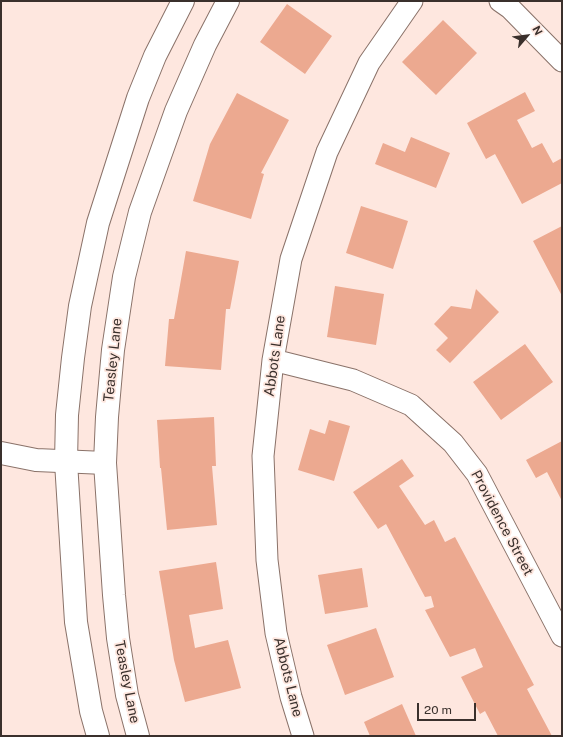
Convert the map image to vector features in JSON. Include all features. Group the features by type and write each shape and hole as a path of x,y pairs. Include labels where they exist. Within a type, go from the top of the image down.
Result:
{"main road":[{"path":"98,736 76,622 66,462 67,418 72,358 80,306 98,224 138,98 155,56 183,1"},
{"name":"Teasley Lane","path":"138,736 128,695 118,638 105,463 107,417 114,342 124,277 140,212 176,111 205,45 228,1"},
{"path":"1,453 36,460 105,463"}],"street":[{"name":"Abbots Lane","path":"303,736 291,697 276,633 267,560 264,456 273,360 291,259 327,152 369,63 412,1"},
{"path":"500,1 510,8 562,61"},
{"name":"Providence Street","path":"273,360 353,380 412,405 453,443 477,474 562,636"}],"building":[{"path":"287,4 332,36 305,74 260,42"},
{"path":"443,20 477,53 436,95 402,62"},
{"path":"525,92 535,111 517,120 532,148 542,143 553,163 562,158 562,183 522,204 495,154 486,159 467,123"},
{"path":"237,93 289,120 261,173 264,174 251,219 193,201 210,144"},
{"path":"411,137 450,153 436,188 375,164 383,143 405,152"},
{"path":"361,206 408,221 393,269 346,253"},
{"path":"562,226 562,296 533,241"},
{"path":"186,251 239,261 230,309 226,309 221,370 165,366 169,319 174,319"},
{"path":"335,286 384,294 376,345 327,337"},
{"path":"476,289 499,312 450,363 436,350 448,338 434,324 451,306 471,309"},
{"path":"525,344 553,382 501,420 473,382"},
{"path":"214,417 216,466 212,466 217,525 167,530 160,468 157,420"},
{"path":"329,420 350,426 334,481 298,470 310,429 325,434"},
{"path":"562,441 562,501 547,472 536,478 526,460"},
{"path":"402,459 414,476 399,486 425,525 434,520 445,542 455,537 534,685 527,689 552,736 498,736 485,711 480,714 461,677 483,667 475,648 450,657 425,610 434,607 431,596 425,597 386,524 378,529 353,492"},
{"path":"216,562 223,609 189,615 195,648 228,640 241,688 185,702 174,660 159,571"},
{"path":"362,568 368,607 325,614 318,575"},
{"path":"376,628 394,677 345,695 327,645"},
{"path":"402,704 416,736 370,736 364,722"}]}
